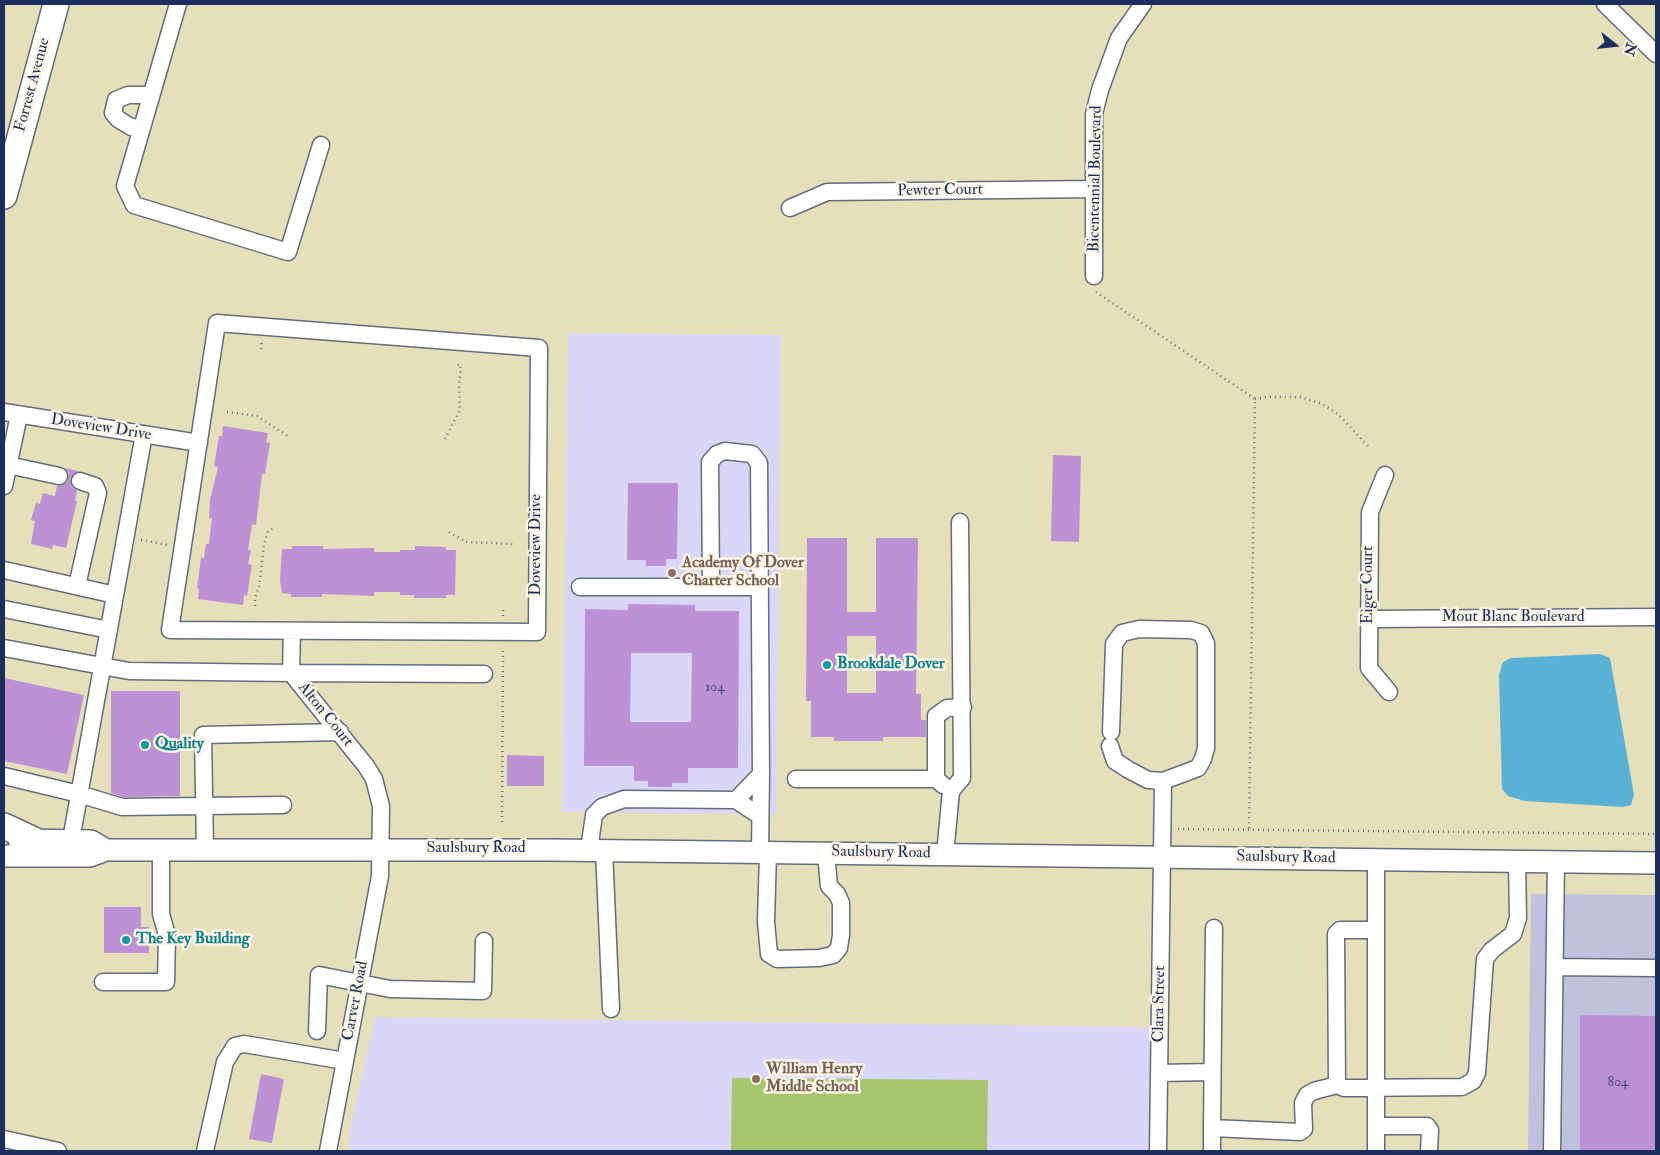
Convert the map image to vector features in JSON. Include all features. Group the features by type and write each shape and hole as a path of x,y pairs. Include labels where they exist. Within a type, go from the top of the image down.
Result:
{"highway":[{"name":"Forrest Avenue","path":"4,196 10,143 56,4"},
{"path":"4,826 34,840"}],"main road":[{"name":"Saulsbury Road","path":"4,839 91,841 106,850"},
{"name":"Saulsbury Road","path":"4,856 90,856 106,850 382,849 1656,863"}],"street":[{"path":"178,4 125,186 134,205 288,252 321,145"},
{"path":"1605,4 1656,54"},
{"name":"Bicentennial Boulevard","path":"1094,283 1094,114 1100,90 1119,38 1137,6"},
{"path":"142,128 130,127 118,119 113,113 116,100 128,95 151,95"},
{"name":"Pewter Court","path":"790,208 827,192 1094,189"},
{"name":"Doveview Drive","path":"217,323 539,348 537,632 170,630 199,443 217,323"},
{"path":"4,486 8,465 11,413"},
{"name":"Doveview Drive","path":"11,413 199,443"},
{"path":"71,840 144,434"},
{"path":"711,587 710,462 717,454 725,451 752,454 759,463 760,816 764,852 766,922 770,954 777,959 819,958 833,955 839,948 842,935 841,903 837,894 830,886 826,853"},
{"path":"8,465 59,476"},
{"name":"Eiger Court","path":"1386,475 1370,512 1369,668 1389,692"},
{"path":"77,586 98,493 95,486 80,480"},
{"path":"796,779 945,786 962,778 959,707 960,522"},
{"path":"4,570 115,595"},
{"path":"580,587 760,587"},
{"path":"4,609 109,630"},
{"name":"Mout Blanc Boulevard","path":"1370,619 1656,618"},
{"path":"1139,629 1191,630 1201,632 1206,643 1206,748 1203,759 1198,768 1163,781 1148,780 1115,761 1110,739 1114,644 1122,633 1139,629"},
{"path":"292,631 291,673 484,674"},
{"name":"Alton Court","path":"4,648 129,671 291,673 366,766 378,791 382,820 382,849"},
{"path":"945,854 945,786 936,716 947,708 959,707"},
{"path":"205,849 203,735 340,732"},
{"path":"736,800 761,774"},
{"path":"4,776 79,794 107,805 122,807 283,805"},
{"name":"Clara Street","path":"1158,1151 1163,781"},
{"path":"611,1009 594,815 602,807 613,801 624,799 736,800 760,816"},
{"path":"103,982 166,982 167,935 161,914 161,849"},
{"name":"Carver Road","path":"328,1151 380,876 382,849"},
{"path":"1376,859 1376,1151"},
{"path":"1212,1128 1300,1132 1304,1129 1303,1103 1307,1095 1314,1090 1337,1085 1344,1088 1375,1086 1462,1087 1473,1081 1477,1073 1485,958 1492,950 1513,934 1518,918 1517,861"},
{"path":"1552,1151 1556,862"},
{"path":"1212,1151 1214,928"},
{"path":"1337,1085 1336,934 1340,930 1376,930"},
{"path":"317,1031 319,975 390,989 483,991 484,941"},
{"path":"1555,967 1656,968"},
{"path":"205,1151 224,1062 235,1046 244,1044 345,1061"},
{"path":"1159,1073 1212,1072"},
{"path":"1376,1126 1427,1126 1430,1130 1429,1151"},
{"path":"12,1144 58,1151"}],"path":[{"path":"1094,283 1255,399 1301,397 1322,404 1338,414 1368,446"},
{"path":"445,439 460,410 459,386 461,365 457,365"},
{"path":"1249,829 1255,399"},
{"path":"227,412 258,416 288,436"},
{"path":"255,606 265,537 273,528"},
{"path":"449,532 466,542 514,544"},
{"path":"140,540 174,546"},
{"path":"502,656 502,822"},
{"path":"1175,828 1656,834"}],"shaded area":[{"name":"Academy Of Dover Charter School","path":"568,333 781,335 776,814 562,812"},
{"path":"1531,894 1656,895 1656,1151 1528,1151"},
{"name":"William Henry Middle School","path":"375,1017 1151,1027 1151,1151 349,1151 350,1130"}],"green space":[{"path":"732,1078 988,1080 987,1151 731,1151"}],"water":[{"path":"1600,654 1610,658 1634,795 1631,805 1623,807 1525,801 1508,796 1502,789 1499,675 1503,662 1511,658"}],"building":[{"path":"223,426 268,433 266,442 270,443 265,474 262,474 256,525 252,524 248,550 251,550 248,564 252,565 247,596 244,595 243,605 198,599 199,589 197,588 201,558 204,558 206,544 209,544 212,518 209,518 210,500 218,467 214,466 219,436 222,436"},
{"path":"1053,455 1081,456 1079,542 1051,541"},
{"path":"65,468 78,471 70,478 72,487 77,491 75,501 77,501 66,548 53,545 52,549 31,544 35,521 31,520 36,503 40,504 43,493 55,496 57,486 67,482 69,473"},
{"path":"628,483 678,483 677,559 666,559 666,566 646,566 646,560 627,560"},
{"name":"Brookdale Dover","path":"807,538 847,538 847,612 876,612 876,538 918,538 916,694 921,694 921,720 926,720 926,737 883,737 883,741 834,741 834,737 811,737 811,701 806,701","holes":["847,636 876,636 876,693 847,693"]},
{"path":"292,546 323,546 323,549 374,548 374,552 415,550 415,546 446,547 446,550 456,550 455,595 446,595 446,598 414,598 414,595 400,595 400,592 374,592 374,596 322,594 322,597 291,597 291,594 282,593 280,580 282,549 292,549"},
{"path":"628,604 695,605 695,611 739,611 738,768 688,768 688,783 672,783 672,787 648,787 648,781 634,781 634,766 584,766 585,609 628,610","holes":["631,653 692,653 691,722 630,722"]},
{"path":"4,678 84,695 67,774 4,761"},
{"name":"Quality","path":"111,691 180,691 180,796 123,797 111,793"},
{"path":"507,755 544,756 544,786 507,786"},
{"name":"The Key Building","path":"104,907 141,907 141,927 149,927 149,953 104,953"},
{"path":"1580,1015 1656,1016 1656,1151 1580,1151"},
{"path":"261,1074 284,1079 272,1143 249,1139"}],"place":[{"name":"Academy Of Dover Charter School","path":"672,573"},
{"name":"Brookdale Dover","path":"827,665"},
{"name":"Quality","path":"145,745"},
{"name":"The Key Building","path":"126,940"},
{"name":"William Henry Middle School","path":"756,1079"}]}
